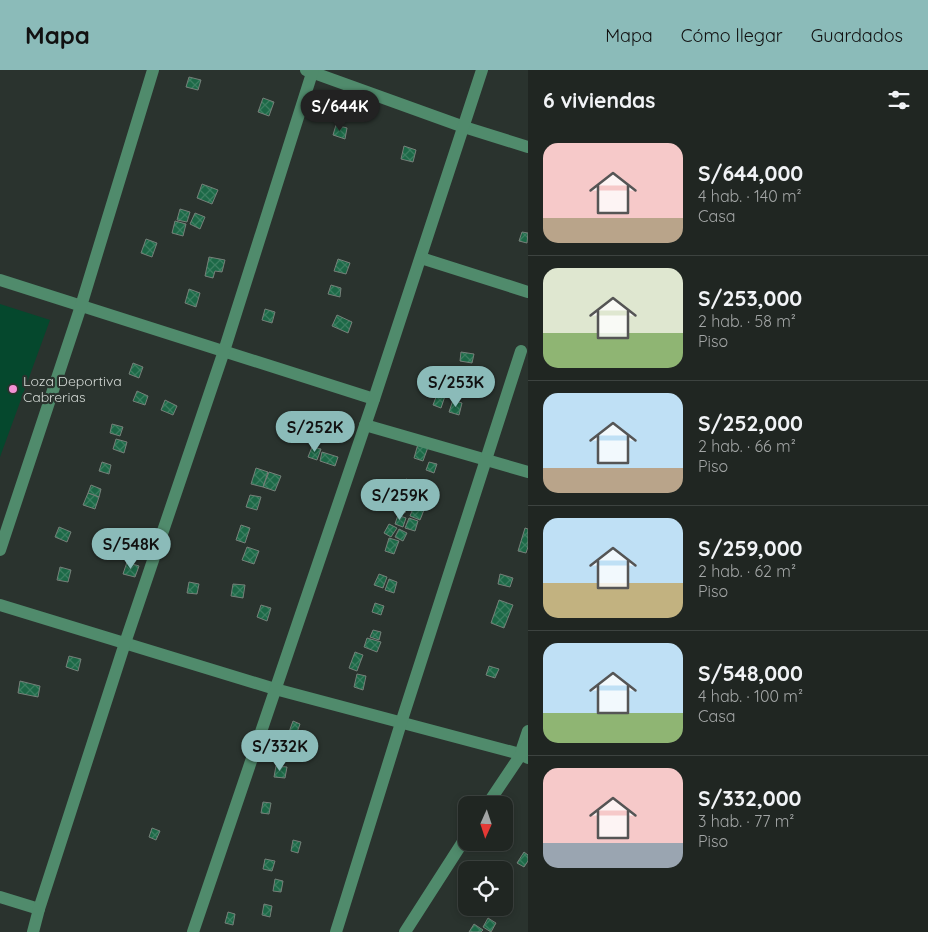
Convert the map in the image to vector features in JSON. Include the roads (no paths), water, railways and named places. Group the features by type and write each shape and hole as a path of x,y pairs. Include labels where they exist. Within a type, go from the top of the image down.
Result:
{"street":[{"path":"0,550 82,306 153,70"},
{"path":"193,932 374,399 482,70"},
{"path":"33,932 125,644 224,352 310,71 528,147"},
{"path":"421,258 528,292"},
{"path":"0,280 374,399"},
{"path":"336,932 521,351"},
{"path":"365,425 528,472"},
{"path":"0,605 275,689 401,723 525,752"},
{"path":"493,796 525,752 528,731"},
{"path":"405,932 458,849"},
{"path":"0,897 39,909"}],"place":[{"name":"Loza Deportiva Cabrerias","path":"13,389"}]}
